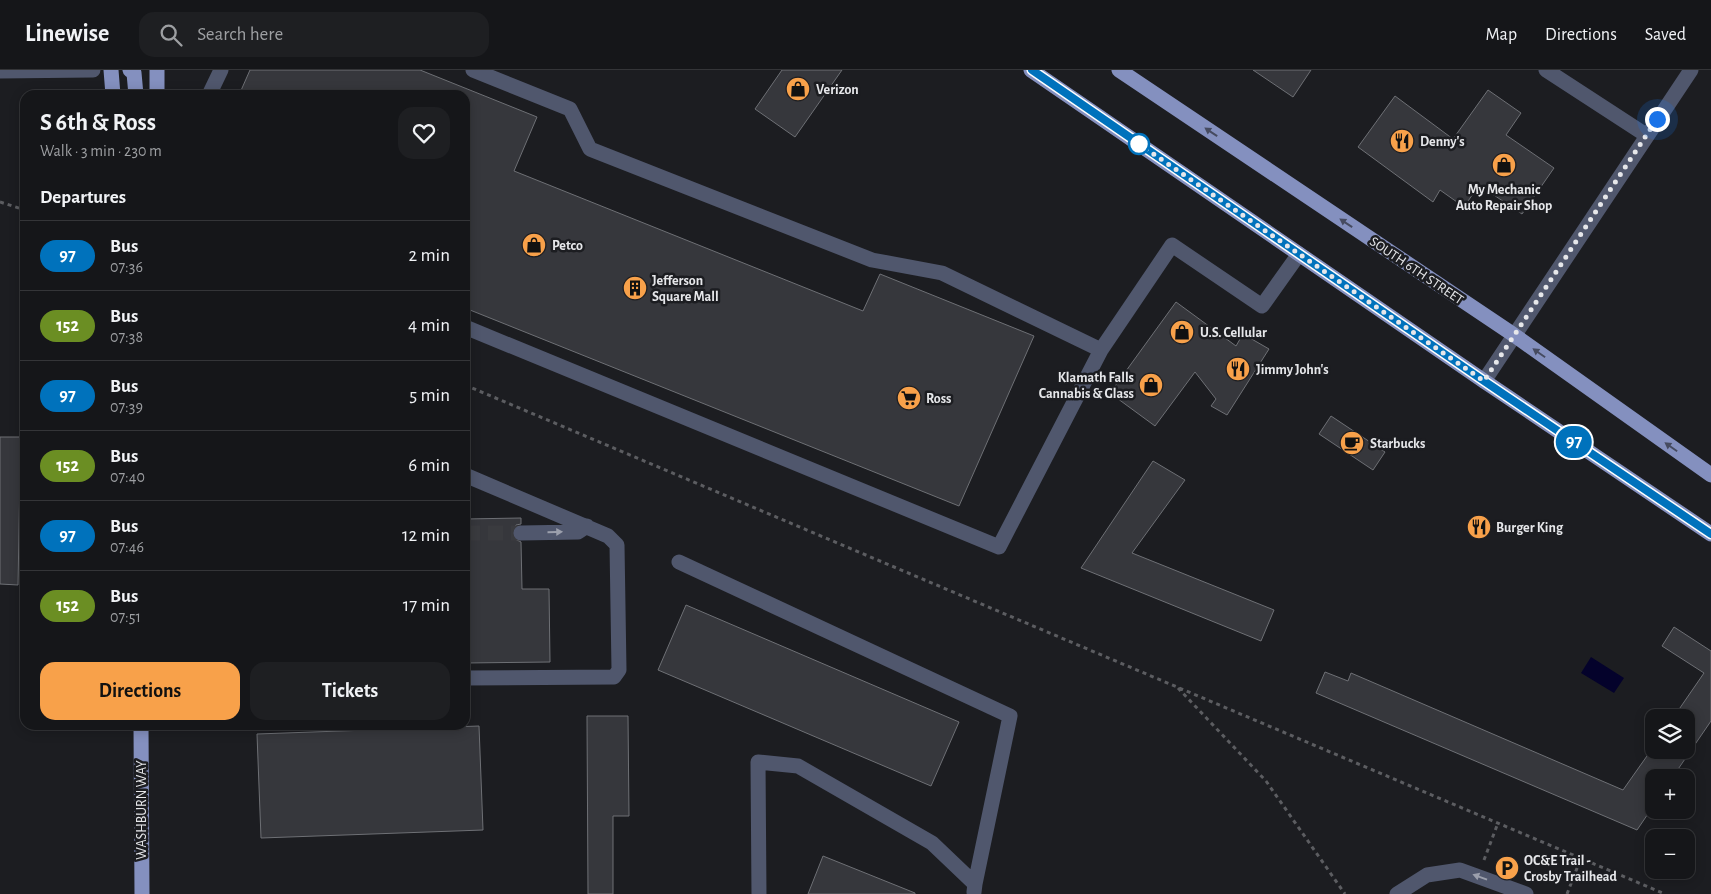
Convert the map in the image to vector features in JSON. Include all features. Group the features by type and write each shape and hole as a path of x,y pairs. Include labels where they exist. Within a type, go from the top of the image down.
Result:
{"main road":[{"path":"111,70 113,90"},
{"path":"130,70 134,73 136,90"},
{"path":"157,70 157,90"},
{"path":"1032,70 1484,381 1711,534"},
{"name":"SOUTH 6TH STREET","path":"1119,70 1514,335 1711,475"},
{"name":"WASHBURN WAY","path":"141,730 142,894"}],"street":[{"path":"0,71 93,70"},
{"path":"211,90 221,70"},
{"path":"473,70 570,109 590,149 872,260 942,273 1100,350"},
{"path":"1546,70 1646,136"},
{"path":"1484,381 1691,70"},
{"path":"470,329 1000,547 1100,350 1172,245 1262,306 1299,254"},
{"path":"470,477 587,526 608,536 617,545 619,670 614,677 470,678"},
{"path":"521,533 578,532 587,526"},
{"path":"679,562 1010,716 974,889"},
{"path":"759,894 758,762 798,766 932,843 974,889"},
{"path":"1397,894 1427,874 1460,870 1526,894"}],"path":[{"path":"0,202 20,208"},
{"path":"470,387 1665,894"},
{"path":"1176,686 1266,780 1345,894"},
{"path":"1477,876 1498,823"},
{"path":"1567,894 1581,858"}],"shaded area":[{"path":"1591,657 1624,678 1614,693 1581,673"}],"building":[{"name":"Jefferson Square Mall","path":"250,70 420,70 470,90 241,90"},
{"name":"Verizon","path":"782,70 842,70 795,137 755,109"},
{"path":"1253,70 1311,70 1293,97"},
{"name":"Jefferson Square Mall","path":"470,90 537,117 514,171 863,311 880,274 1034,336 959,506 470,310"},
{"path":"1488,90 1521,113 1506,135 1554,168 1522,214 1479,185 1464,207 1440,190 1433,202 1358,147 1395,96 1453,139"},
{"path":"1176,302 1236,346 1243,334 1269,349 1227,415 1211,406 1216,399 1195,372 1155,426 1110,393"},
{"name":"Starbucks","path":"1331,416 1385,452 1373,470 1319,434"},
{"path":"0,437 20,437 18,585 0,584"},
{"path":"1153,461 1185,480 1132,553 1274,610 1261,641 1081,568"},
{"path":"521,518 521,524 516,525 512,533 513,538 521,542 522,589 549,589 550,662 470,663 470,519"},
{"path":"686,605 959,722 931,786 658,670"},
{"path":"1674,627 1711,651 1711,721 1695,744 1695,709 1679,709 1704,673 1662,646"},
{"path":"1325,672 1348,681 1351,673 1623,790 1645,759 1685,759 1678,769 1645,769 1645,818 1637,830 1316,693"},
{"path":"587,716 628,716 629,816 613,816 613,894 588,894"},
{"path":"470,726 479,726 483,830 261,838 257,734 368,730 470,730"},
{"path":"823,856 915,893 915,894 808,894"}],"tunnel":[{"path":"470,533 521,533"}],"bus line":[{"name":"97","path":"1032,70 1484,381 1711,534"}],"place":[{"name":"Verizon","path":"798,89"},
{"name":"Denny's","path":"1402,141"},
{"name":"My Mechanic Auto Repair Shop","path":"1504,165"},
{"name":"Petco","path":"534,245"},
{"name":"Jefferson Square Mall","path":"635,288"},
{"name":"U.S. Cellular","path":"1182,332"},
{"name":"Jimmy John's","path":"1238,369"},
{"name":"Klamath Falls Cannabis & Glass","path":"1151,385"},
{"name":"Ross","path":"909,398"},
{"name":"Starbucks","path":"1352,443"},
{"name":"Burger King","path":"1479,527"},
{"name":"OC&E Trail - Crosby Trailhead","path":"1507,868"}],"route":[{"path":"1139,144 1484,381 1657,119"}]}
